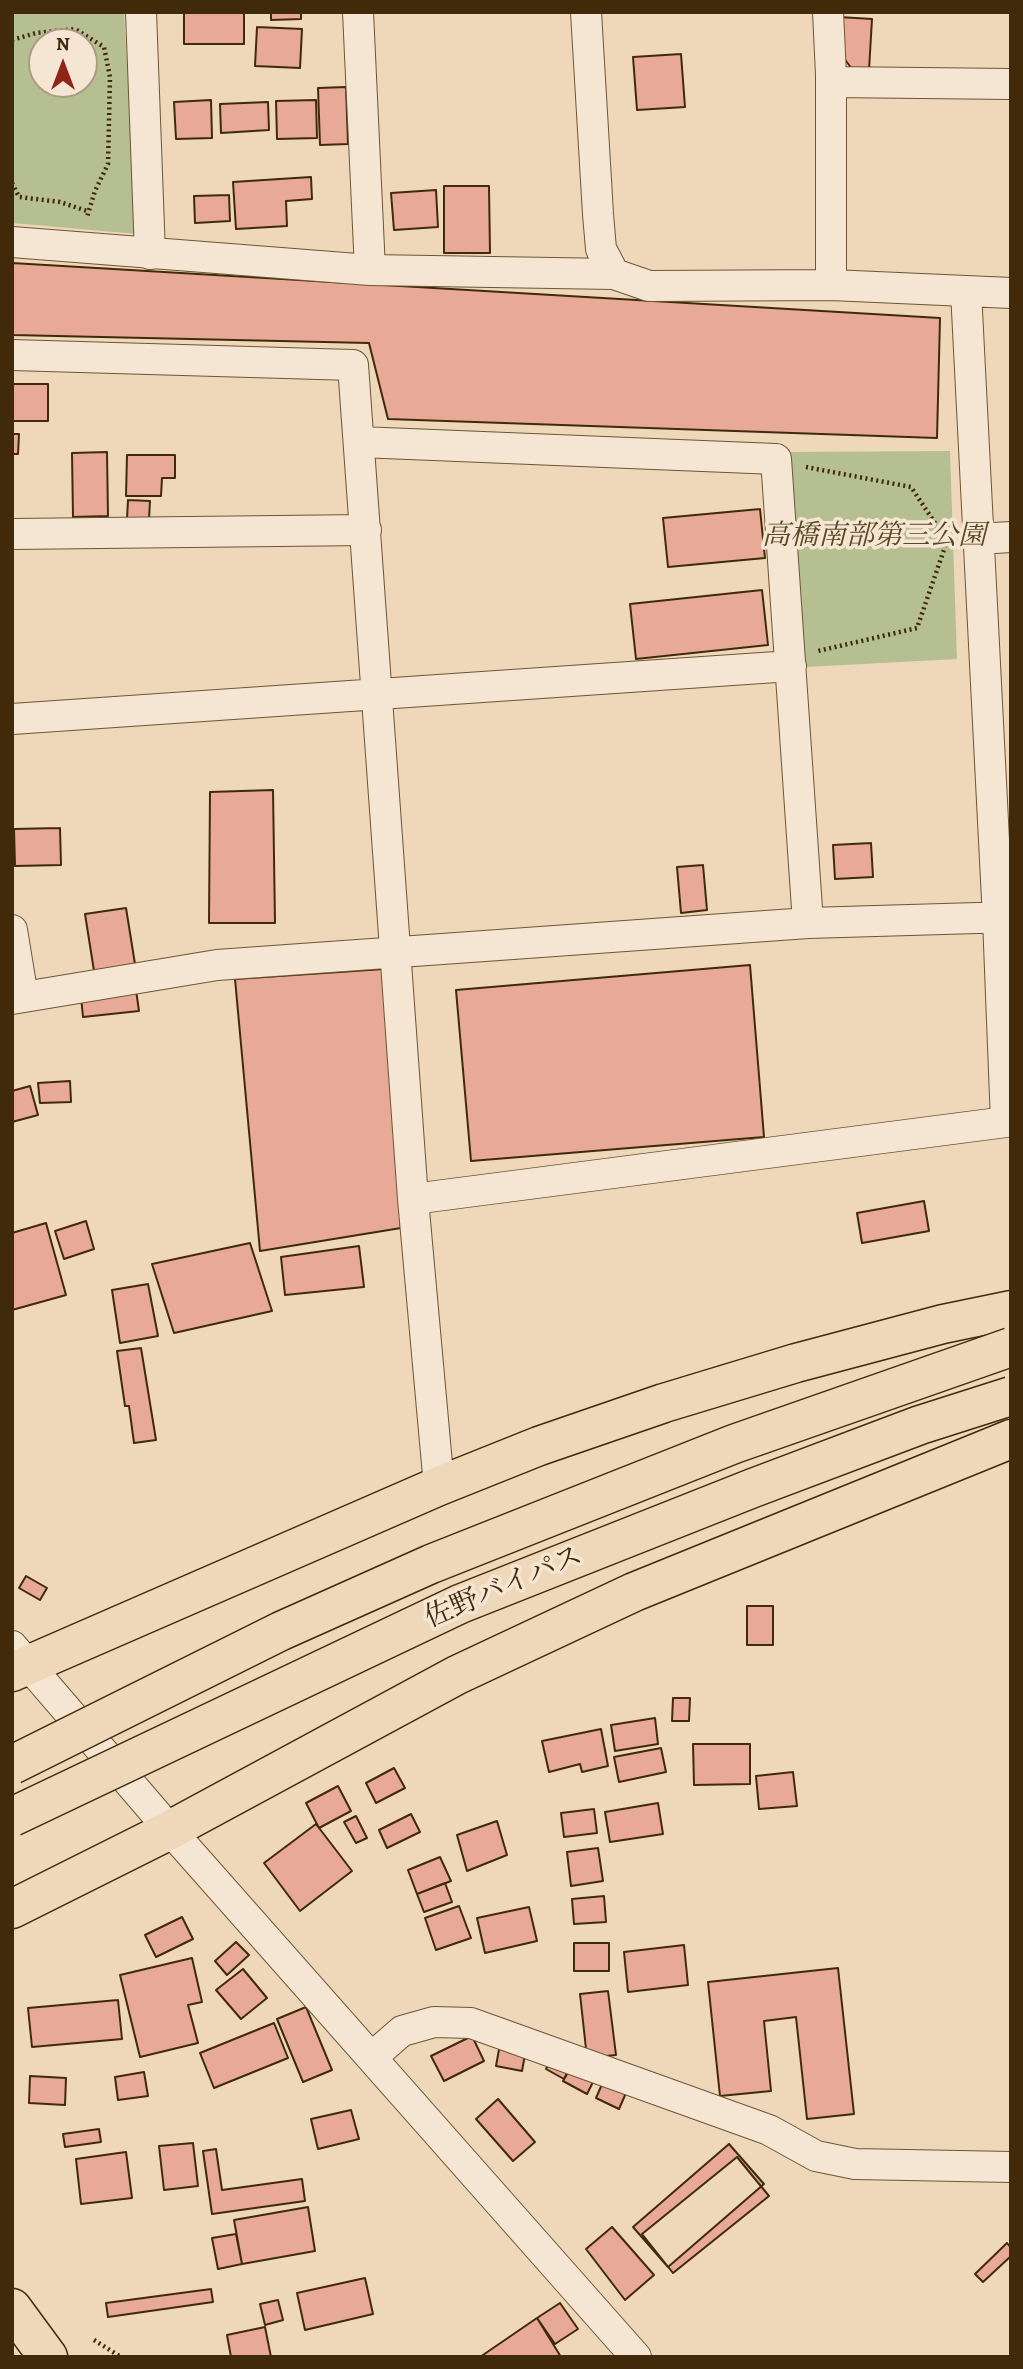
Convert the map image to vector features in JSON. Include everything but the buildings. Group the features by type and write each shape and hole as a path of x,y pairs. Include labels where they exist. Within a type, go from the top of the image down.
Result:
{"main road":[{"path":"18,1661 539,1446 677,1399 796,1363 916,1331 1011,1310"},
{"name":"佐野バイパス","path":"12,1765 281,1631 431,1564 734,1444 1011,1347"},
{"name":"佐野バイパス","path":"12,1817 460,1604 753,1488 907,1430 1011,1396"},
{"path":"12,1909 170,1830 457,1675 634,1592 1011,1439"},
{"path":"12,2308 48,2357"}],"street":[{"path":"141,12 150,254"},
{"path":"358,12 370,270"},
{"path":"586,12 601,249 614,274"},
{"path":"828,12 831,82 831,285"},
{"path":"831,82 1011,84"},
{"path":"12,242 370,270 614,274 649,286 831,285 1011,293"},
{"path":"413,1199 1006,1122 999,717 978,540 966,291"},
{"path":"12,355 354,365 413,1199 439,1486"},
{"path":"360,442 776,459 808,923"},
{"path":"12,534 366,530"},
{"path":"978,540 1011,537"},
{"path":"12,719 790,662"},
{"path":"12,930 18,998 217,965 808,923 1004,918"},
{"path":"18,1661 636,2357"},
{"path":"372,2057 402,2031 434,2022 471,2024 769,2130 816,2156 855,2164 1011,2167"}],"path":[{"path":"12,40 36,33 75,29 104,47 110,76 108,164 87,211 87,220"},
{"path":"12,183 19,197 60,202 87,211"},
{"path":"790,662 917,628 947,541 911,487 797,465"},
{"path":"94,2340 121,2357"}],"green space":[{"path":"12,12 124,12 137,234 12,223"},
{"name":"高橋南部第三公園","path":"950,451 957,659 806,667 787,452"}]}
